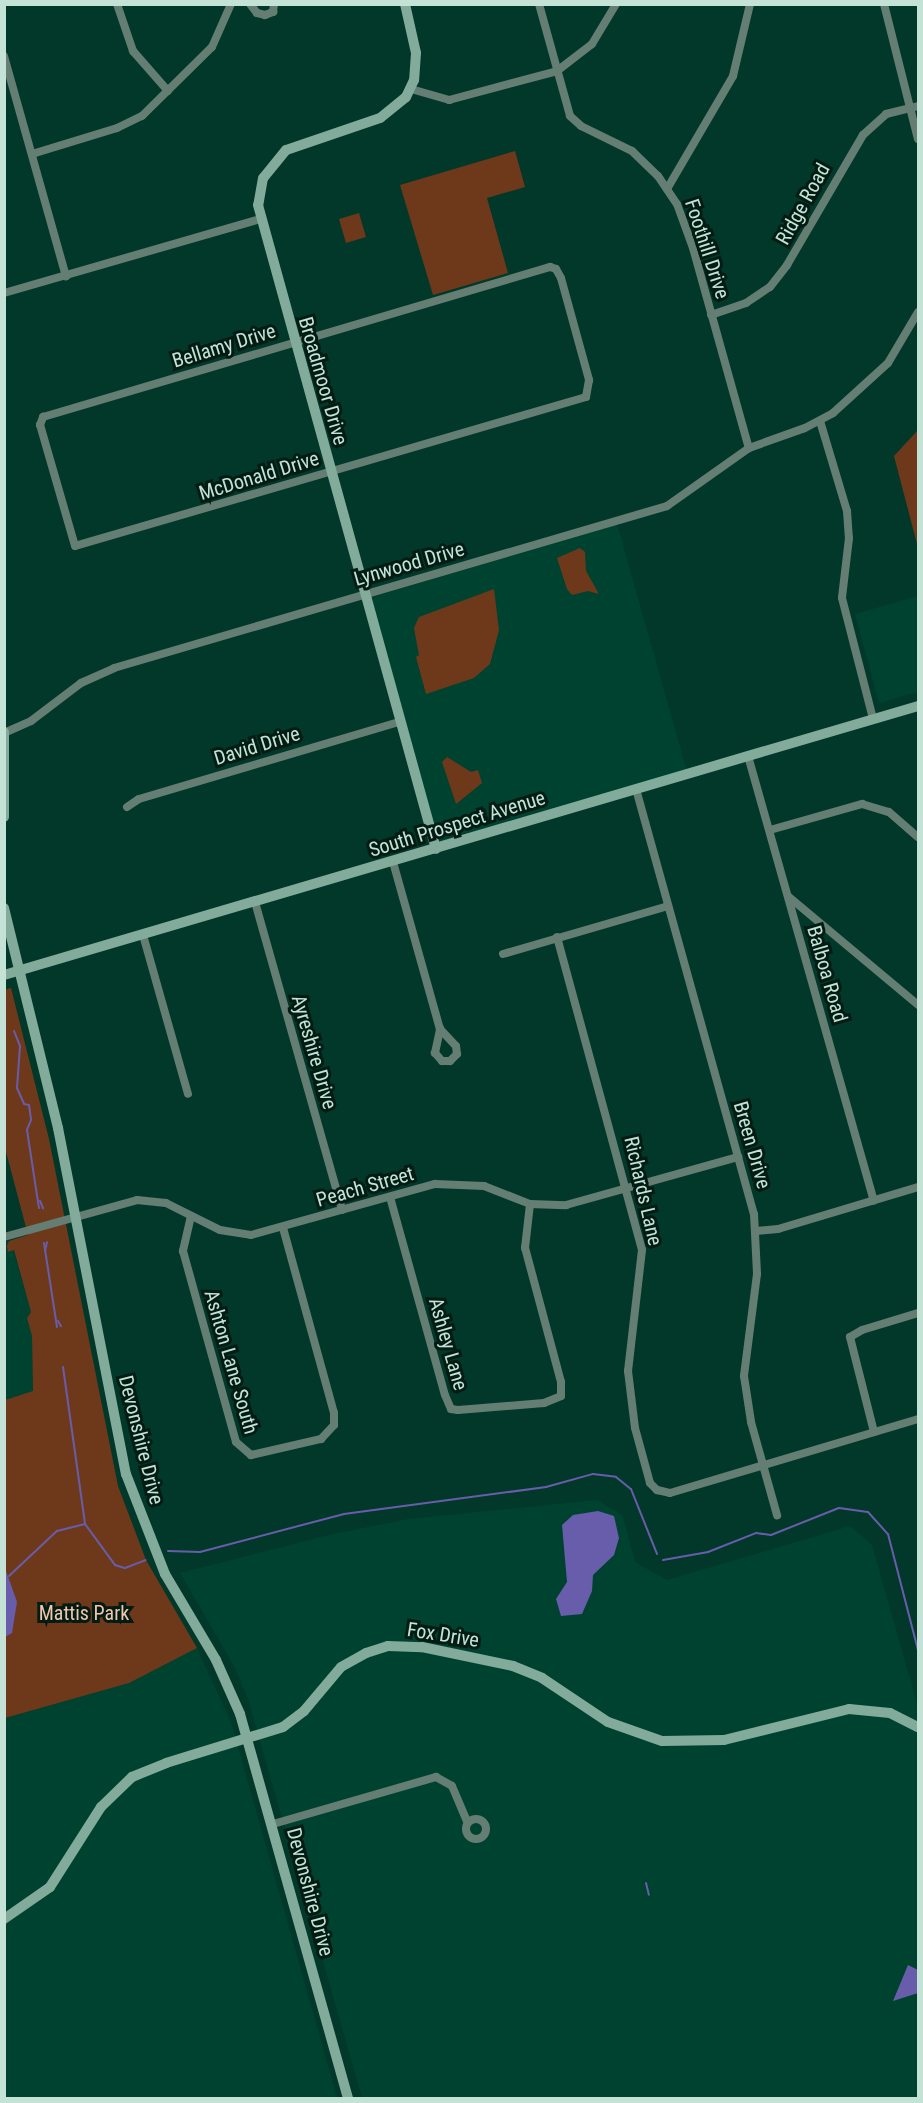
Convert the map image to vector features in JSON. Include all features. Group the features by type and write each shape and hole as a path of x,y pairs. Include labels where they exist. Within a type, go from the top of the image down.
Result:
{"street":[{"path":"117,4 133,51 168,91"},
{"path":"32,154 134,121 212,47 231,4"},
{"path":"250,4 257,13 265,15 273,12 274,4"},
{"path":"405,4 416,53 411,89 449,100 557,71 592,44 616,4"},
{"name":"Foothill Drive","path":"539,4 557,71 574,121 632,151 667,189 682,216 748,448"},
{"path":"667,189 733,76 750,4"},
{"path":"885,4 916,107 918,139"},
{"path":"4,56 66,276"},
{"name":"Broadmoor Drive","path":"411,89 398,105 380,118 286,150 263,178 258,194 260,219 436,849"},
{"name":"Ridge Road","path":"711,315 746,303 770,287 788,266 863,135 886,114 916,107"},
{"path":"4,293 260,219"},
{"name":"Bellamy Drive","path":"75,546 40,425 43,417 294,342 554,268 561,278 589,380 589,393"},
{"name":"Lynwood Drive","path":"5,732 40,715 81,683 114,668 660,508 686,495 748,448 820,421 872,380 918,312"},
{"name":"McDonald Drive","path":"75,546 330,472 589,393"},
{"path":"820,421 847,511 849,538 842,598 873,719"},
{"name":"South Prospect Avenue","path":"4,975 918,706"},
{"name":"David Drive","path":"128,807 144,798 399,722"},
{"path":"4,817 5,732"},
{"name":"Balboa Road","path":"748,756 874,1200"},
{"name":"Breen Drive","path":"636,789 738,1157 756,1231 757,1274 744,1376 763,1465 777,1515"},
{"path":"770,830 862,804 889,812 918,837"},
{"path":"393,862 440,1029"},
{"path":"788,896 918,1005"},
{"name":"Ayreshire Drive","path":"255,902 342,1210"},
{"path":"503,954 668,906"},
{"name":"Devonshire Drive","path":"4,908 76,1216 126,1474 158,1557 231,1689 273,1824 348,2098"},
{"path":"143,935 188,1094"},
{"name":"Richards Lane","path":"557,938 628,1188 642,1250 629,1347 630,1401 647,1477 657,1490 670,1493 763,1465"},
{"name":"Peach Street","path":"4,1237 76,1216 144,1200 166,1203 220,1230 241,1234 283,1228 435,1184 460,1183 484,1186 530,1204 566,1205 738,1157"},
{"path":"756,1231 778,1229 918,1187"},
{"name":"Ashley Lane","path":"390,1197 445,1395 451,1409 458,1410 544,1402 561,1396 561,1382 525,1248 530,1204"},
{"name":"Ashton Lane South","path":"191,1216 183,1251 241,1450 251,1455 267,1454 321,1439 334,1425 334,1413 283,1228"},
{"path":"874,1432 850,1337 862,1330 918,1313"},
{"path":"763,1465 918,1419"},
{"name":"Fox Drive","path":"4,1919 50,1887 101,1807 122,1785 147,1769 248,1739 295,1720 341,1667 366,1653 400,1645 513,1666 542,1678 608,1722 662,1741 724,1740 849,1708 890,1713 918,1727"},
{"path":"273,1824 436,1777 452,1786 467,1822"}],"shaded area":[{"path":"617,524 688,775 438,845 370,598"},
{"path":"918,596 918,692 879,703 855,614"},
{"path":"28,1236 13,1250 31,1312 27,1318 32,1336 33,1391 5,1400 5,1243"},
{"path":"597,1500 623,1516 635,1562 667,1580 850,1526 872,1545 918,1707 918,2098 362,2098 248,1699 234,1666 180,1573 333,1534 408,1519"},
{"path":"598,1511 614,1516 619,1538 614,1555 593,1575 592,1591 582,1614 561,1616 556,1599 567,1582 562,1525 573,1515"},
{"path":"5,1568 17,1602 12,1633 5,1637"},
{"path":"197,1648 231,1722 337,2098 5,2098 5,1718 129,1683"},
{"path":"908,1965 918,1970 918,1993 893,2001"}],"green space":[{"path":"515,151 525,187 487,198 508,273 433,295 400,185"},
{"path":"359,213 366,237 346,243 339,219"},
{"path":"918,430 918,543 917,544 894,456"},
{"path":"580,548 585,552 586,571 599,594 588,591 572,595 567,589 557,558"},
{"path":"494,589 499,630 490,664 474,678 426,694 416,657 419,655 414,628 419,617"},
{"path":"447,757 471,772 478,770 482,783 456,804 442,762"},
{"name":"Mattis Park","path":"11,988 49,1139 118,1486 146,1560 197,1648 129,1683 5,1718 5,1400 33,1391 32,1336 27,1318 31,1312 14,1250 8,1252 7,1246 9,1241 28,1235 5,1148 4,990"}],"waterway":[{"path":"14,1031 20,1046 17,1088 24,1104 29,1105 31,1120 27,1130 39,1208"},
{"path":"40,1201 43,1208"},
{"path":"45,1251 47,1242"},
{"path":"44,1243 57,1327"},
{"path":"58,1321 61,1326"},
{"path":"63,1367 85,1524 115,1565 125,1568 146,1560"},
{"path":"168,1551 200,1552 344,1514 546,1487 593,1474 616,1477 631,1489 657,1554"},
{"path":"663,1560 708,1552 756,1533 771,1535 839,1508 868,1512 888,1534 918,1650"},
{"path":"9,1576 57,1531 85,1524"},
{"path":"646,1883 649,1895"}]}
